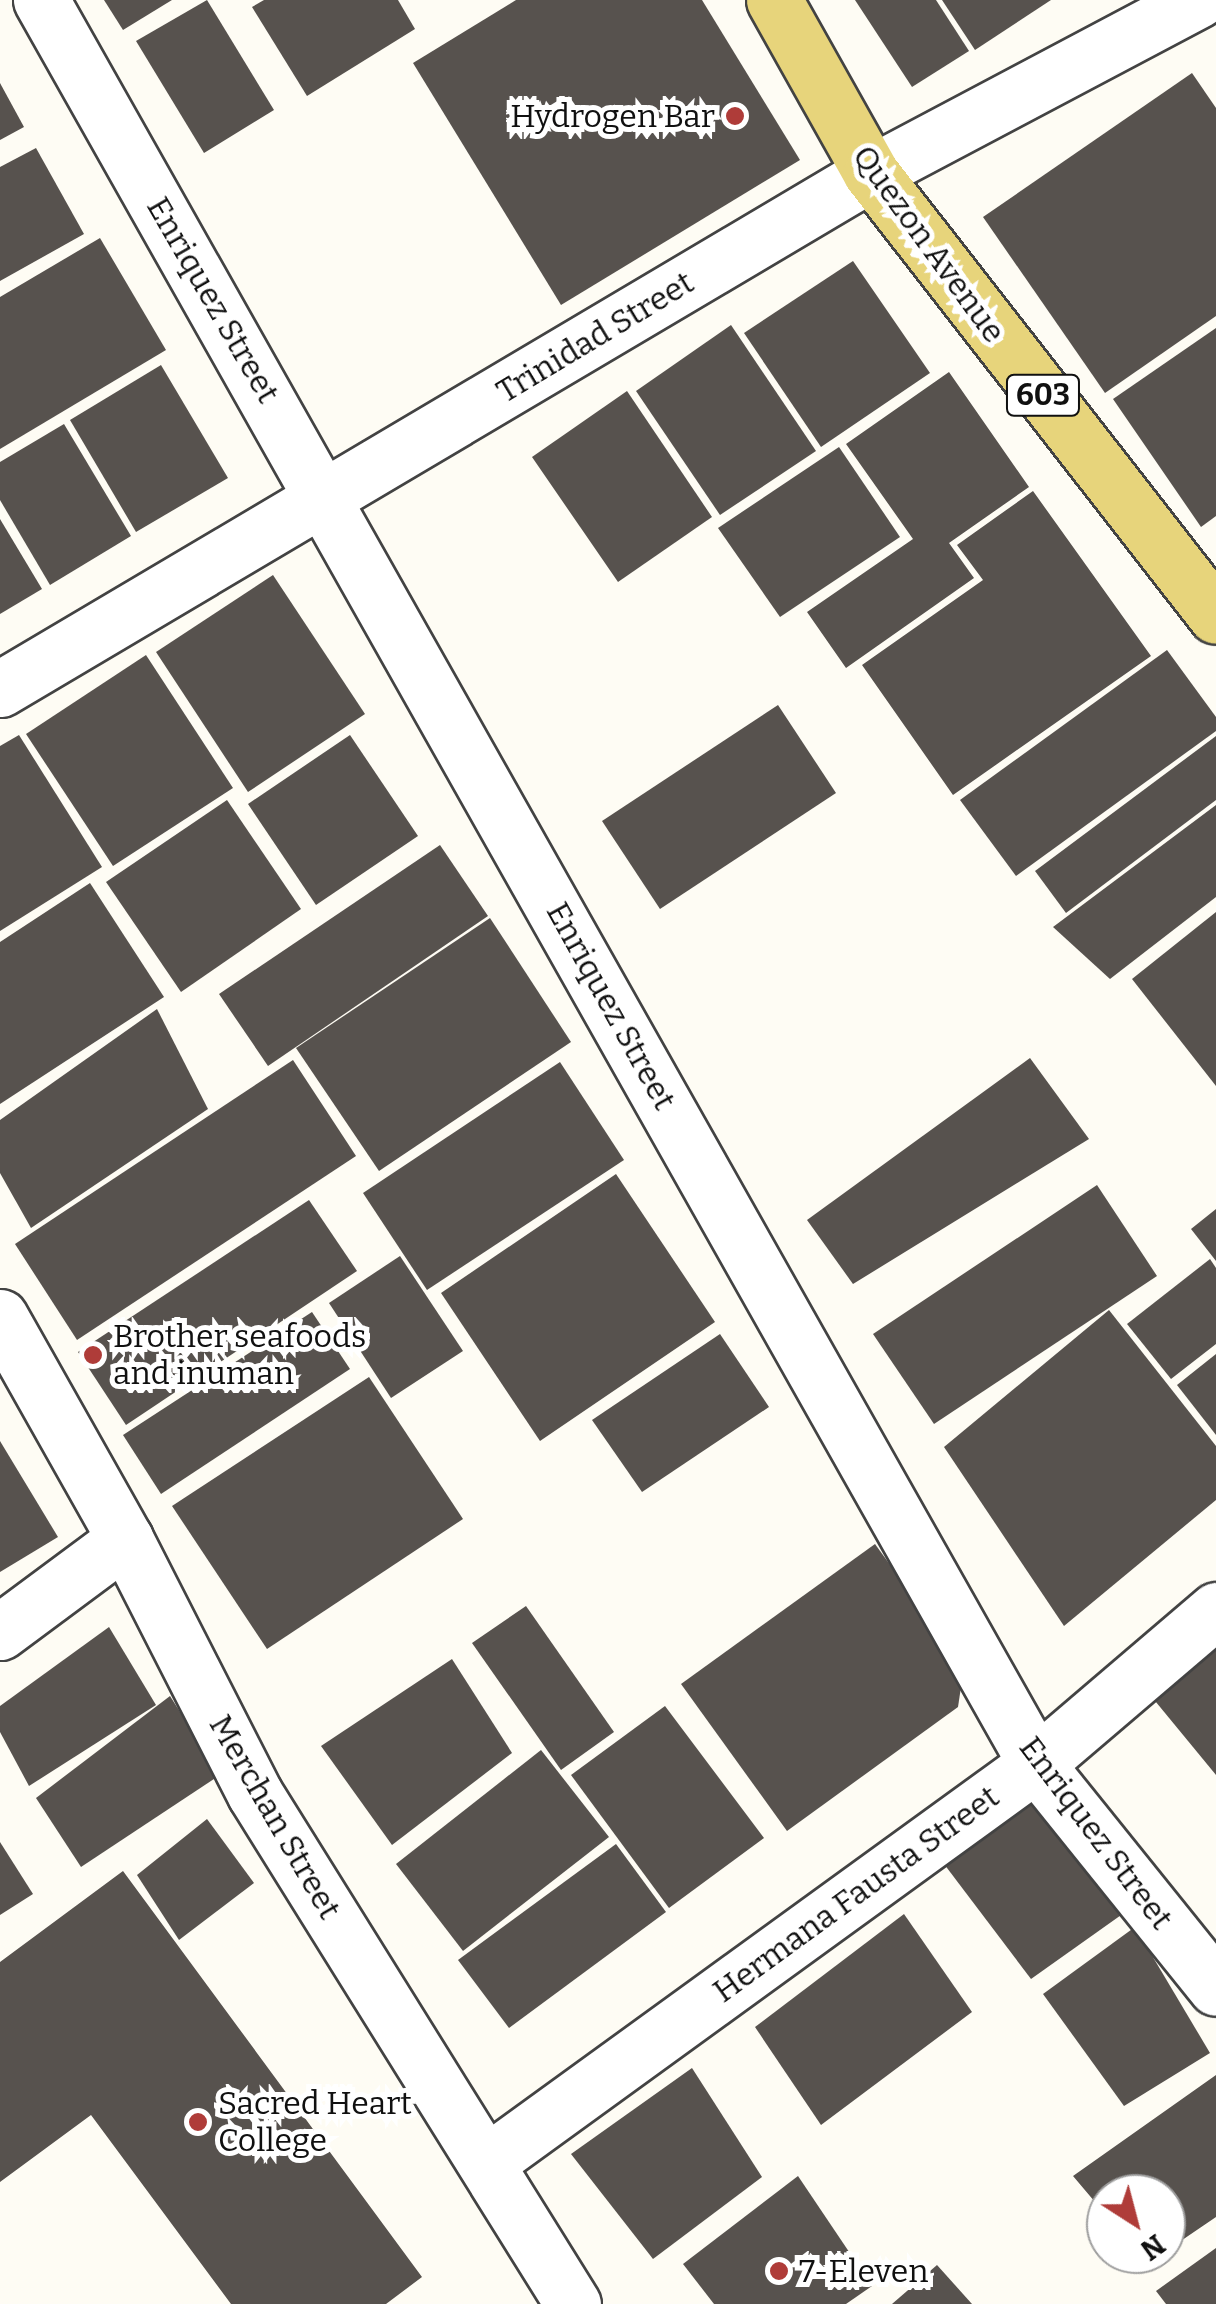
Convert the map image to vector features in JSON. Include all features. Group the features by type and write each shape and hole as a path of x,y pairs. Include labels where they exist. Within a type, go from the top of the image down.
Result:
{"main road":[{"name":"Quezon Avenue","path":"774,0 871,173 1216,616"}],"street":[{"name":"Enriquez Street","path":"41,0 326,498 1036,1764 1216,1988"},
{"name":"Trinidad Street","path":"0,689 871,173 1198,0"},
{"name":"Merchan Street","path":"0,1317 125,1539 255,1794 573,2304"},
{"path":"0,1632 125,1539"},
{"name":"Hermana Fausta Street","path":"486,2164 1036,1764 1216,1610"}],"building":[{"path":"104,0 172,0 123,30"},
{"path":"207,0 274,110 204,153 136,41"},
{"path":"264,0 398,0 415,29 307,96 252,7"},
{"path":"516,0 702,0 800,160 561,305 413,63"},
{"path":"855,0 936,0 969,51 912,87"},
{"path":"942,0 1051,0 975,50"},
{"path":"1192,73 1216,108 1216,316 1105,393 983,217"},
{"path":"0,83 24,127 0,140"},
{"path":"36,148 84,234 0,281 0,167"},
{"path":"100,238 166,350 0,449 0,297"},
{"path":"853,261 930,373 821,447 744,333"},
{"path":"731,325 816,451 720,515 636,391"},
{"path":"1216,328 1216,516 1201,527 1113,399"},
{"path":"161,365 228,478 136,532 70,420"},
{"path":"949,372 1029,487 949,543 974,578 846,668 807,612 913,539 846,444"},
{"path":"627,391 712,517 618,582 532,457"},
{"path":"64,424 131,536 50,585 0,500 0,462"},
{"path":"839,447 900,537 780,617 718,528"},
{"path":"1033,491 1151,656 953,795 862,665 983,580 957,545"},
{"path":"0,519 42,589 0,614"},
{"path":"273,575 365,714 248,792 156,652"},
{"path":"1167,650 1216,717 1216,731 1016,876 960,800"},
{"path":"146,655 233,788 113,866 26,734"},
{"path":"778,705 836,793 660,909 602,821"},
{"path":"19,735 102,867 0,931 0,746"},
{"path":"350,735 418,836 316,905 248,804"},
{"path":"1216,736 1216,800 1066,913 1035,871"},
{"path":"227,800 301,909 181,992 106,882"},
{"path":"1216,805 1216,897 1110,979 1053,927"},
{"path":"440,845 488,916 268,1066 219,994"},
{"path":"90,883 164,997 0,1104 0,942"},
{"path":"1216,912 1216,1086 1132,979"},
{"path":"490,918 571,1042 379,1171 296,1048"},
{"path":"157,1009 208,1109 31,1228 0,1173 0,1120"},
{"path":"1030,1058 1089,1139 853,1284 807,1220"},
{"path":"293,1060 356,1156 77,1340 15,1244"},
{"path":"560,1062 624,1160 427,1290 363,1193"},
{"path":"616,1174 715,1322 540,1441 441,1293"},
{"path":"1097,1185 1157,1276 934,1424 873,1334"},
{"path":"309,1200 357,1271 126,1425 78,1352"},
{"path":"1216,1209 1216,1261 1191,1229"},
{"path":"400,1256 463,1351 391,1398 329,1303"},
{"path":"1210,1259 1216,1268 1216,1344 1171,1379 1127,1324"},
{"path":"1109,1310 1216,1446 1216,1500 1064,1626 944,1447"},
{"path":"312,1312 350,1369 161,1494 123,1435"},
{"path":"720,1334 769,1407 642,1492 592,1420"},
{"path":"1216,1354 1216,1435 1177,1385"},
{"path":"369,1377 463,1519 267,1649 172,1506"},
{"path":"0,1441 58,1537 0,1572"},
{"path":"875,1544 964,1667 958,1707 787,1831 681,1684"},
{"path":"526,1606 614,1732 561,1770 472,1643"},
{"path":"109,1627 156,1705 29,1786 0,1732 0,1706"},
{"path":"1216,1641 1216,1775 1151,1696"},
{"path":"452,1659 512,1753 392,1845 321,1746"},
{"path":"170,1696 220,1775 81,1867 36,1798"},
{"path":"665,1706 764,1838 669,1908 571,1775"},
{"path":"541,1750 609,1837 463,1951 396,1864"},
{"path":"1045,1789 1131,1908 1031,1979 941,1860"},
{"path":"207,1819 254,1883 179,1940 137,1875"},
{"path":"0,1842 33,1894 0,1915"},
{"path":"616,1844 666,1912 509,2028 458,1960"},
{"path":"123,1871 422,2277 386,2304 231,2304 91,2115 0,2182 0,1962"},
{"path":"904,1914 972,2012 821,2125 755,2027"},
{"path":"1135,1927 1210,2053 1124,2106 1043,1994"},
{"path":"692,2068 762,2177 653,2259 571,2154"},
{"path":"1216,2075 1216,2217 1186,2237 1186,2174 1086,2174 1086,2191 1073,2176"},
{"path":"798,2176 872,2286 846,2304 714,2304 683,2264"},
{"path":"1216,2248 1216,2304 1166,2304 1156,2291 1180,2274 1186,2274 1186,2270"},
{"path":"937,2265 972,2304 892,2304"}],"place":[{"name":"Hydrogen Bar","path":"735,116"},
{"name":"Brother seafoods and inuman","path":"93,1355"},
{"name":"Sacred Heart College","path":"198,2122"},
{"name":"7-Eleven","path":"779,2271"}]}
